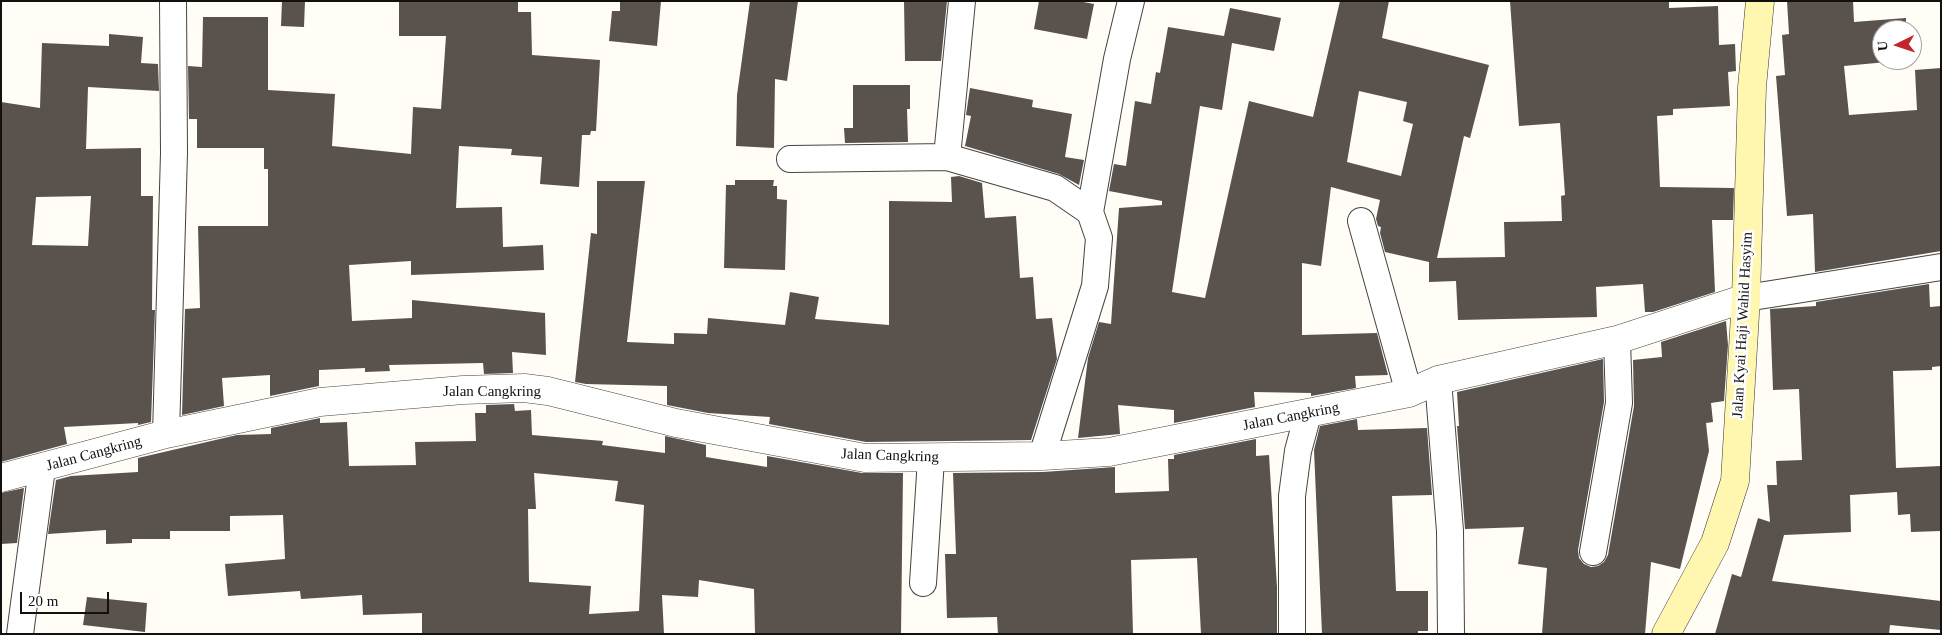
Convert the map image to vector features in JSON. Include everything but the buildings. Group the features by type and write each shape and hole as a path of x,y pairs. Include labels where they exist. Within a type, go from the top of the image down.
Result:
{"main road":[{"name":"Jalan Kyai Haji Wahid Hasyim","path":"1666,634 1715,543 1735,481 1746,298 1752,87 1760,1"}],"street":[{"path":"166,434 174,153 173,1"},
{"path":"948,157 962,1"},
{"path":"1042,456 1095,286 1099,238 1090,212 1117,60 1131,1"},
{"path":"790,158 948,157 1055,188 1090,212"},
{"path":"1361,222 1409,393"},
{"path":"1746,298 1941,267"},
{"name":"Jalan Cangkring","path":"1,478 166,434 320,402 464,390 524,388 676,423 844,455 931,459 1109,452 1409,393 1438,380 1617,340 1746,298"},
{"path":"1593,552 1619,403 1617,340"},
{"path":"1438,380 1450,531 1451,634"},
{"path":"1292,634 1292,496 1298,451 1308,414"},
{"path":"923,583 931,459"},
{"path":"20,634 42,468"}]}
